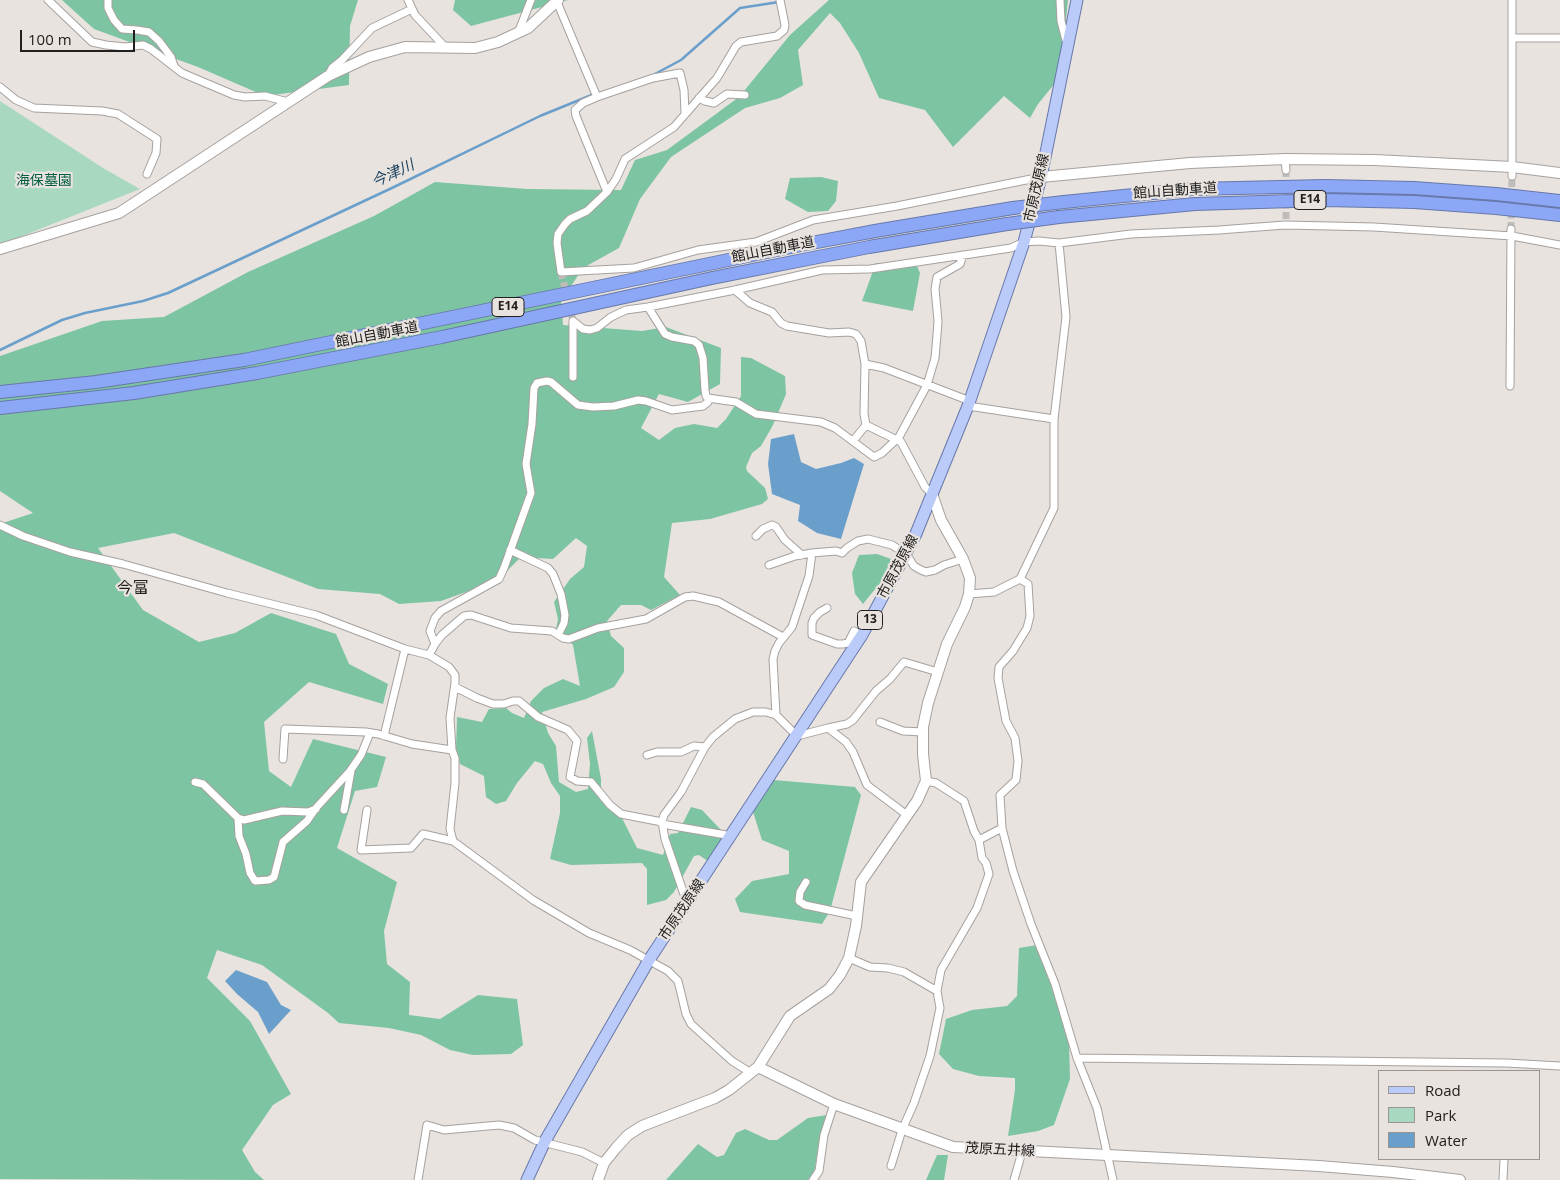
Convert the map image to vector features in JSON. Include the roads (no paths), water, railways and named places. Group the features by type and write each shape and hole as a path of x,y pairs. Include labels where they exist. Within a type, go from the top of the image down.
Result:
{"highway":[{"name":"館山自動車道","path":"0,392 96,382 244,360 801,245 1014,208 1194,189 1325,186 1414,188 1496,194 1560,202"},
{"name":"館山自動車道","path":"0,408 134,393 256,373 442,337 803,260 1007,224 1059,217 1195,204 1326,200 1414,202 1496,208 1560,216"}],"main road":[{"name":"市原茂原線","path":"527,1180 545,1141 649,960 862,635 915,536 969,403 1024,242 1041,177 1077,0"}],"street":[{"path":"48,0 92,42 125,47 143,45 182,73 234,95 244,97 266,96 288,102"},
{"path":"108,0 108,8 114,20 122,29 149,32 160,40 171,57 174,66"},
{"path":"408,0 415,15 446,48"},
{"path":"518,33 532,0"},
{"path":"780,0 785,25 784,30 777,36 741,42 736,46 717,78 674,126 625,158 616,179 607,192 587,211 570,219 558,234 557,243 561,272 634,268 698,250 756,242 813,220 897,206 1041,177 1190,163 1285,159 1375,160 1560,173"},
{"path":"1060,0 1064,38 1068,45"},
{"path":"1512,0 1512,171"},
{"path":"0,249 120,213 328,76 369,57 405,47 475,48 498,42 528,28 557,1 597,97"},
{"path":"328,76 332,68 372,28 412,10"},
{"path":"1512,38 1560,38"},
{"path":"607,192 575,110 583,103 597,97 653,78 680,74 684,90 685,113"},
{"path":"0,87 16,100 34,108 102,110 118,114 157,139 156,153 147,174"},
{"path":"699,98 714,103 727,94 746,95"},
{"path":"1285,159 1286,170"},
{"path":"573,377 573,321 583,329 590,330 597,328 611,317 626,310 735,290 822,270 870,269 1011,248 1024,242 1039,241 1059,244 1131,234 1219,230 1286,222 1512,232 1560,245"},
{"path":"1510,386 1512,232"},
{"path":"969,594 994,592 1020,579 1054,508 1054,419 1066,317 1059,244"},
{"path":"708,398 736,402 756,414 820,422 835,428 867,454 874,457 882,453 899,437 927,385 935,358 938,321 937,277 960,264 963,255"},
{"path":"735,290 750,303 772,312 780,323 787,326 856,334 861,341 865,364 864,414 866,425 853,441"},
{"path":"435,644 430,631 435,618 449,606 499,579 531,493 526,464 532,424 534,388 537,383 552,382 578,404 593,407 614,406 638,400 672,410 703,406 708,402 705,390 704,358 699,345 694,341 665,334 648,307"},
{"path":"865,364 884,368 969,403 1054,419"},
{"path":"598,1180 604,1163 628,1135 642,1126 715,1098 755,1070 790,1016 828,989 840,975 849,958 861,882 908,815 922,792 926,781 923,732 928,702 947,644 965,607 969,594 970,578 963,559 941,520 932,494 925,487 901,442 866,425"},
{"path":"756,536 772,524 784,540 802,554"},
{"path":"0,525 23,536 70,552 123,564 316,615 405,650 430,655 449,667 454,676 455,687 450,718 452,750 455,758 455,783 450,829 454,841"},
{"path":"769,565 802,554 836,551 842,553 858,541 868,539 892,545 906,554 914,566 926,572 963,559"},
{"path":"510,550 548,568 553,574 561,594 565,616 558,635"},
{"path":"776,715 773,658 783,637 792,627 809,576 812,553"},
{"path":"1020,579 1028,584 1030,616 1027,628 1013,651 999,667 998,678 1006,721 1015,738 1018,761 1016,780 1000,795 1002,828 1012,871 1055,984 1077,1058 1097,1108 1113,1180"},
{"path":"430,655 435,644 464,616 471,615 510,628 552,631 562,638 569,639 598,628 646,619 685,598 693,596 719,602 783,637"},
{"path":"827,608 814,618 812,635 842,644 848,643 854,631 862,635"},
{"path":"384,736 405,650"},
{"path":"687,903 665,839 662,823 664,815 681,792 705,747 713,738 735,719 753,712 766,712 776,715 797,736 847,724 853,720 876,691 890,680 904,662 938,672"},
{"path":"455,687 492,704 519,701 538,718 568,730 577,741 570,777 577,781 591,782 610,805 621,814 732,836"},
{"path":"880,722 903,731 923,732"},
{"path":"828,728 846,742 854,752 867,785 908,815"},
{"path":"283,759 284,729 370,733 412,744 452,750"},
{"path":"238,818 239,836 246,854 250,873 255,881 261,882 274,877 283,842 307,821 316,808 352,768 361,755 370,733"},
{"path":"647,755 658,752 681,752 694,746 705,747"},
{"path":"344,810 352,768"},
{"path":"891,1166 902,1130 914,1103 930,1056 940,1008 937,991 944,963 973,916 989,874 986,863 982,858 979,840 964,801 936,783 926,781"},
{"path":"195,782 203,784 238,818 244,820 282,811 308,812 316,808"},
{"path":"367,810 361,850 412,848 423,834 454,841 532,900 589,933 649,960 668,971 678,981 686,1014 691,1024 732,1061 755,1070"},
{"path":"979,840 1002,828"},
{"path":"806,882 798,897 799,901 805,905 857,916"},
{"path":"849,958 870,967 888,968 904,972 937,991"},
{"path":"1077,1058 1506,1063 1560,1066"},
{"path":"1506,1063 1506,1070"},
{"name":"茂原五井線","path":"755,1070 834,1104 953,1147 1319,1166 1460,1180"},
{"path":"813,1180 819,1171 824,1135 834,1104"},
{"path":"418,1180 428,1126 444,1130 499,1125 514,1128 535,1140 545,1141 582,1152 604,1163"},
{"path":"1014,1180 1022,1152"},
{"path":"1503,1180 1504,1160"}],"water":[{"path":"794,434 801,462 816,469 854,458 864,464 841,539 817,533 798,521 800,505 772,494 768,464 771,439"},
{"path":"236,970 267,982 281,1005 291,1010 269,1034 258,1012 225,981"}],"waterway":[{"name":"今津川","path":"653,75 681,60 740,8 779,2"},
{"name":"今津川","path":"0,350 62,320 85,313 143,301 168,293 540,116 594,94"}],"tunnel":[{"path":"1286,170 1286,219"},
{"path":"1511,229 1512,176"},
{"path":"561,272 573,321"}],"district":[{"name":"今富","path":"133,588"}],"park label":[{"name":"海保墓園","path":"44,181"}]}
